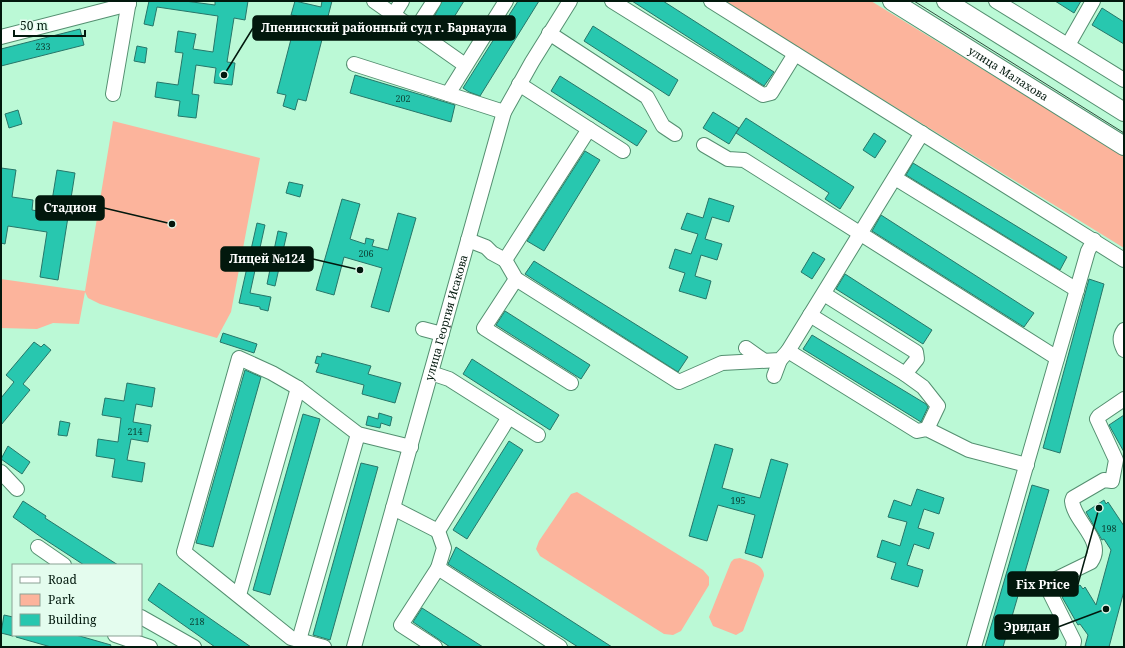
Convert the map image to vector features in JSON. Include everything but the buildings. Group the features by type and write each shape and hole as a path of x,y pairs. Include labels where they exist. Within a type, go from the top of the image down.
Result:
{"main road":[{"name":"улица Малахова","path":"892,1 1124,146"},
{"path":"946,1 1124,112"}],"street":[{"path":"374,1 416,29 465,65"},
{"path":"394,14 402,1"},
{"path":"416,29 434,1"},
{"path":"448,94 506,1"},
{"name":"улица Георгия Исакова","path":"354,647 504,112 549,33 570,1"},
{"path":"612,1 763,95 770,93 796,54"},
{"path":"711,1 1124,260"},
{"path":"996,1 1124,80"},
{"path":"1068,45 1093,1"},
{"path":"1,36 129,2 113,94"},
{"path":"549,33 647,97 663,126 675,134"},
{"path":"354,64 504,112"},
{"path":"519,84 623,151"},
{"path":"505,260 589,129"},
{"path":"774,376 784,355 824,294 922,133"},
{"path":"704,145 728,159 744,160 860,235 1057,358"},
{"path":"895,178 1077,290"},
{"path":"468,240 486,247 492,253 505,260 516,279 679,382 722,363 763,360 784,355 917,431 927,429 969,450 1027,466"},
{"path":"974,647 1088,251 1094,240"},
{"path":"516,279 484,328 571,383"},
{"path":"824,294 916,352 917,358 906,374"},
{"path":"810,315 906,374 923,387 938,406 927,429"},
{"path":"423,329 442,334"},
{"path":"1124,330 1120,336 1120,342 1124,350"},
{"path":"746,348 763,360"},
{"path":"324,647 291,638 184,552 239,358 272,373 298,388 358,434 411,447"},
{"path":"431,373 449,379 538,435"},
{"path":"239,595 298,388"},
{"path":"1073,647 1074,641 1050,593 1050,586 1052,582 1091,562 1095,556 1094,543 1072,504 1073,498 1104,480 1118,483 1116,460 1097,419 1099,416 1124,399"},
{"path":"438,532 509,417"},
{"path":"299,640 358,434"},
{"path":"1,472 17,489"},
{"path":"393,508 438,532 444,548 438,568 401,625 436,647"},
{"path":"38,547 63,564"},
{"path":"438,568 560,647"},
{"path":"142,618 194,647"},
{"path":"121,636 132,638 150,647"}],"green space":[{"path":"723,1 871,1 1124,156 1124,248"},
{"path":"113,121 260,158 231,312 217,338 100,304 88,298 85,292 79,324 53,323 37,329 1,328 1,279 85,291"},
{"path":"577,492 703,570 709,577 709,585 681,631 673,635 664,634 540,556 536,549 539,541 571,494"},
{"path":"740,558 759,566 762,569 764,576 743,631 736,635 713,626 709,617 731,562 734,559"}],"tram line":[{"path":"914,1 1124,133"}],"place":[{"name":"Лпенинский районный суд г. Барнаула","path":"224,75"},
{"name":"Стадион","path":"172,224"},
{"name":"Лицей №124","path":"360,270"},
{"name":"Fix Price","path":"1099,508"},
{"name":"Эридан","path":"1106,609"}]}
